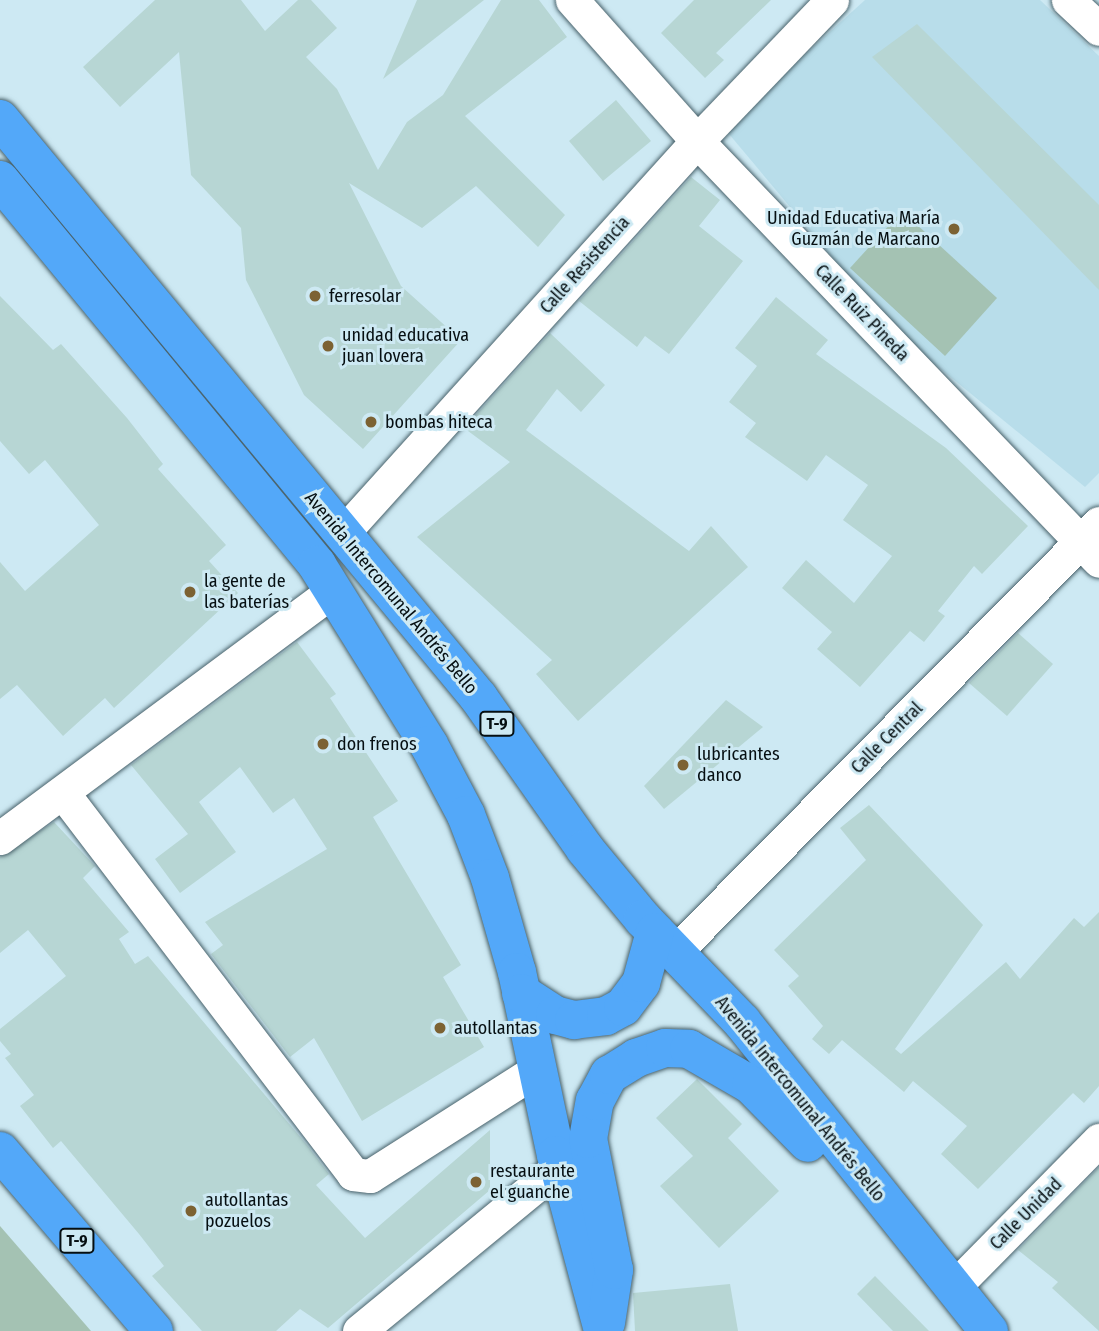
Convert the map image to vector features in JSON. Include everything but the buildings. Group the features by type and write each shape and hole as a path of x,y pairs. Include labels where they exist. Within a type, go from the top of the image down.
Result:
{"highway":[{"name":"Avenida Intercomunal Andrés Bello","path":"0,119 479,698 585,849 665,942 743,1022 989,1331"},
{"name":"T-9","path":"0,180 317,565 429,745 466,815 491,878 521,993 559,1167 603,1331"},
{"path":"521,993 555,1015 573,1020 606,1016 623,1007 665,942"},
{"name":"T-9","path":"603,1331 614,1269 588,1139 595,1101 609,1075 636,1058 665,1048 689,1049 751,1085 787,1117 895,1237 953,1288"},
{"name":"T-9","path":"0,1151 154,1331"},
{"name":"T-9","path":"0,1191 121,1331"}],"street":[{"name":"Calle Ruiz Pineda","path":"572,0 697,141 1093,542"},
{"name":"Calle Resistencia","path":"342,534 697,141 832,0"},
{"path":"1068,0 1099,30"},
{"name":"Calle Central","path":"665,942 1093,542"},
{"path":"1,835 63,793 333,591"},
{"path":"63,793 353,1174 370,1176 538,1069"},
{"name":"Calle Unidad","path":"953,1288 1099,1140"},
{"path":"359,1331 559,1167"}],"shaded area":[{"name":"Unidad Educativa María Guzmán de Marcano","path":"865,0 1040,0 1099,56 1099,473 1085,487 893,330 724,128"}],"green space":[{"path":"902,211 997,298 945,356 850,268"},
{"path":"0,1226 91,1331 0,1331"}],"place":[{"name":"Unidad Educativa María Guzmán de Marcano","path":"954,229"},
{"name":"ferresolar","path":"315,296"},
{"name":"unidad educativa juan lovera","path":"328,346"},
{"name":"bombas hiteca","path":"371,422"},
{"name":"la gente de las baterías","path":"190,592"},
{"name":"don frenos","path":"323,744"},
{"name":"lubricantes danco","path":"683,765"},
{"name":"autollantas","path":"440,1028"},
{"name":"restaurante el guanche","path":"476,1182"},
{"name":"autollantas pozuelos","path":"191,1211"}]}
